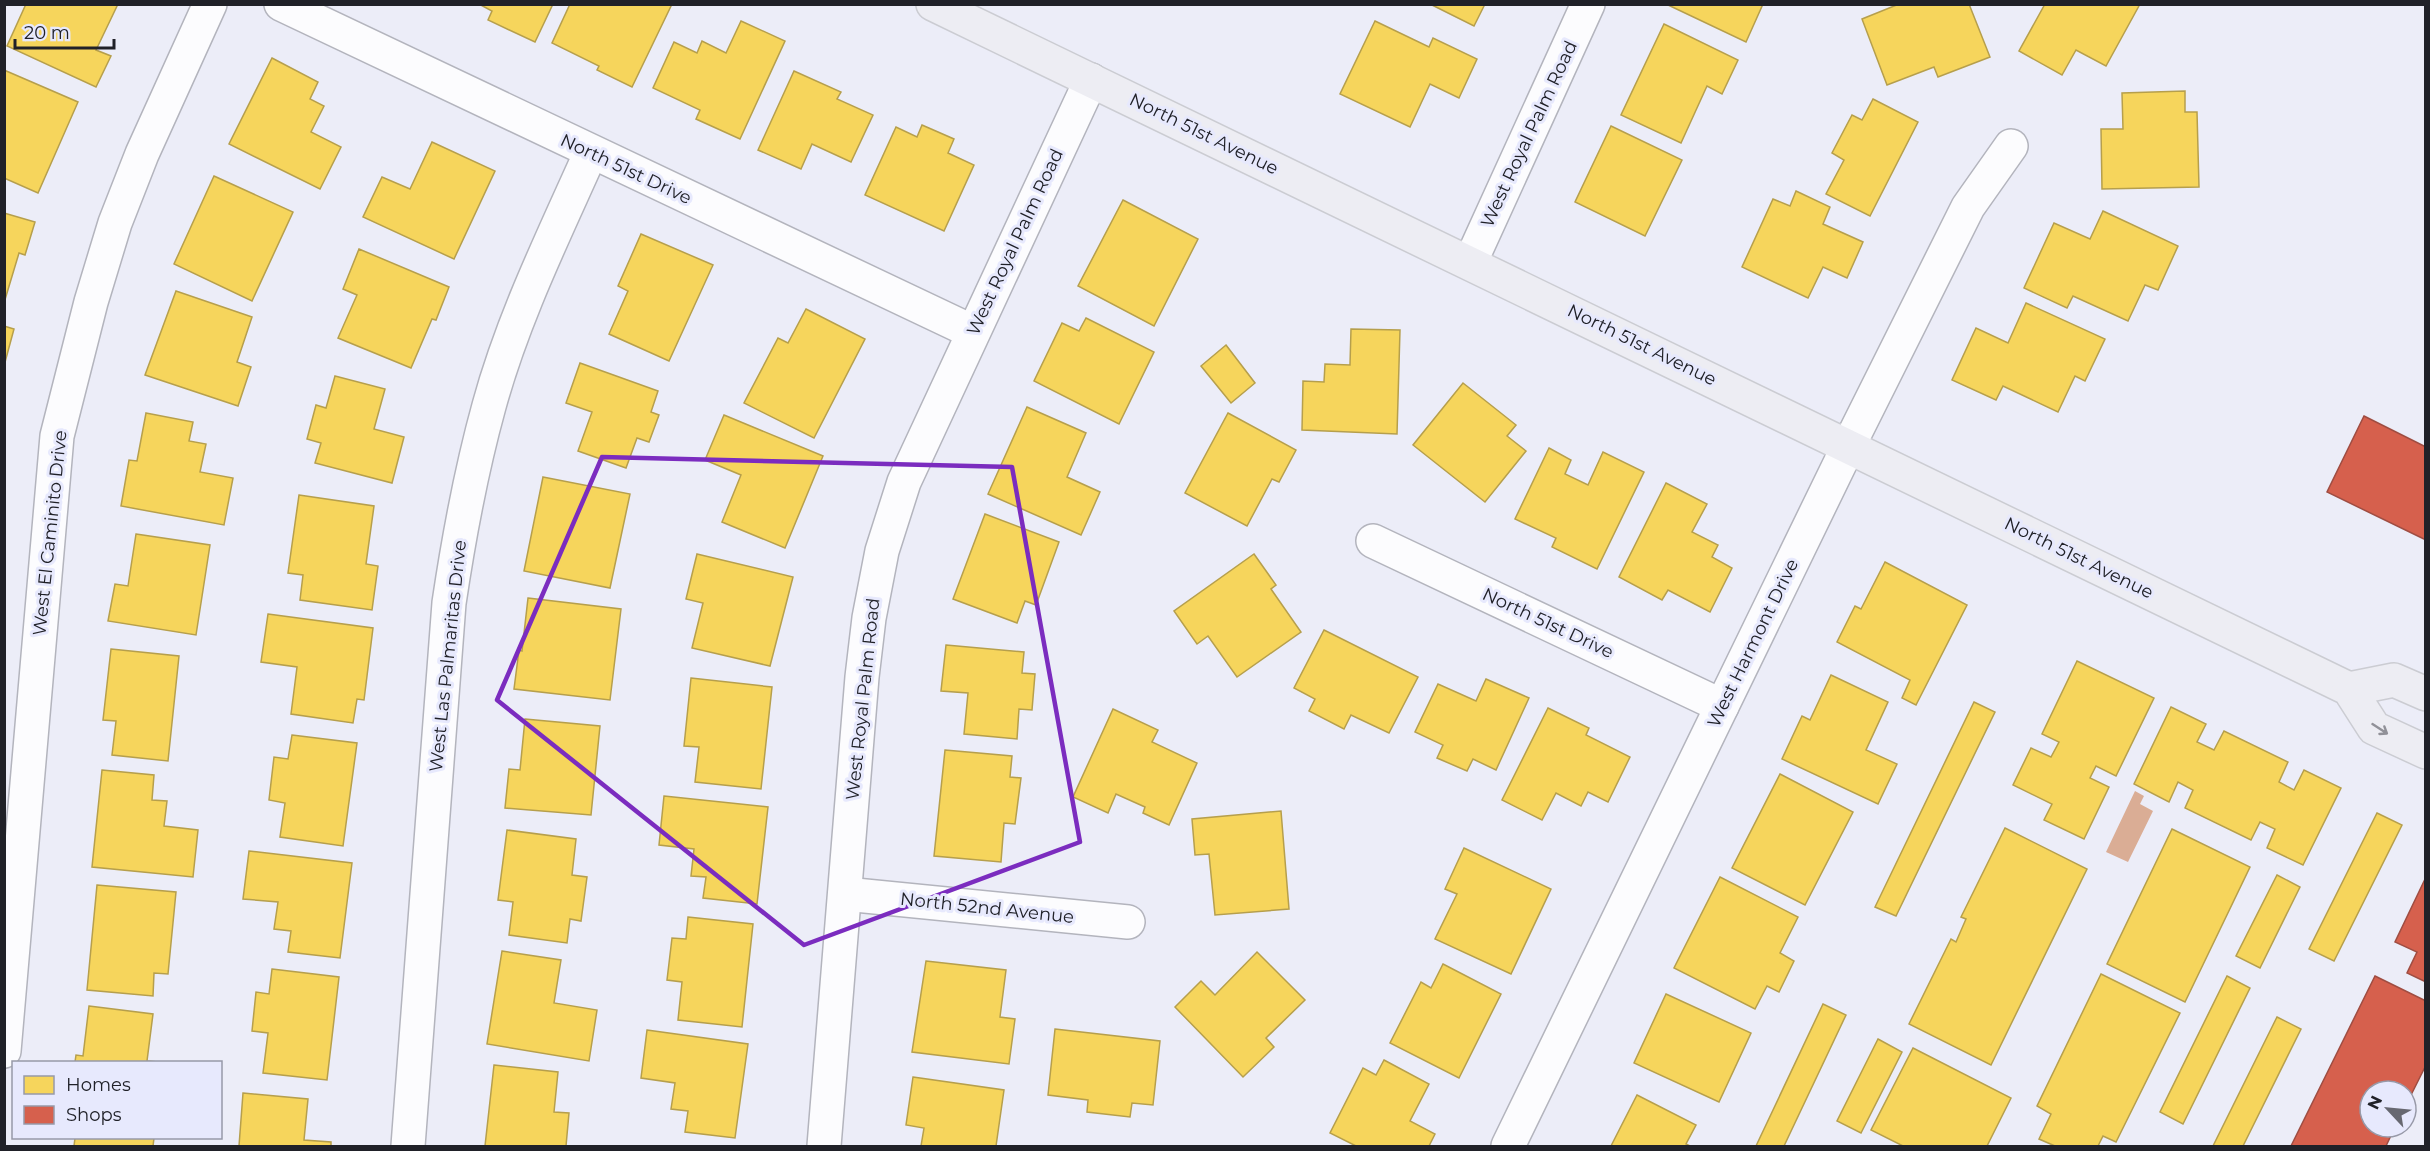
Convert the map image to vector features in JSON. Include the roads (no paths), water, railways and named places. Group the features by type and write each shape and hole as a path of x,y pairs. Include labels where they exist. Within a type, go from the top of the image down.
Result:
{"main road":[{"name":"North 51st Avenue","path":"933,4 2349,688"},
{"path":"2426,694 2394,680 2349,688 2374,728 2426,752"}],"street":[{"name":"West El Caminito Drive","path":"4,1051 57,436 91,302 115,223 142,154 210,4"},
{"name":"North 51st Drive","path":"281,4 973,332"},
{"name":"West Royal Palm Road","path":"1470,263 1588,4"},
{"name":"West Royal Palm Road","path":"824,1146 862,677 869,618 882,551 904,482 1091,80"},
{"name":"West Harmont Drive","path":"1508,1146 1849,445 1968,207 2011,146"},
{"name":"West Las Palmaritas Drive","path":"408,1146 450,603 459,536 471,478 493,394 531,285 591,152"},
{"name":"North 51st Drive","path":"1373,541 1722,706"},
{"name":"North 52nd Avenue","path":"845,894 1128,922"}]}
